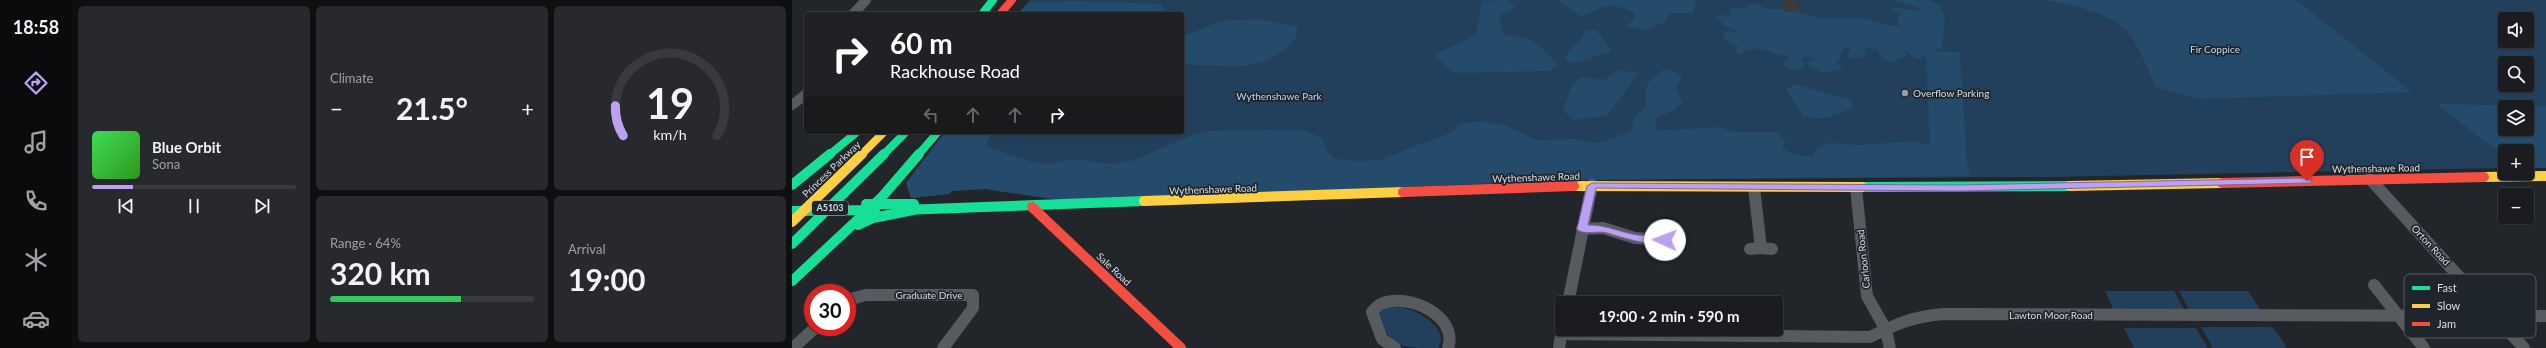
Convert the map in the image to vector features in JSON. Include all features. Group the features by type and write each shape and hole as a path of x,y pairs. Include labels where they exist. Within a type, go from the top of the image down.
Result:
{"main road":[{"path":"984,12 993,0"},
{"path":"1002,12 1012,0"},
{"path":"1006,12 1012,0"},
{"path":"792,185 855,134"},
{"name":"Princess Parkway","path":"792,222 845,172 882,134"},
{"name":"A5103","path":"792,244 904,134"},
{"path":"792,281 844,234 892,187 936,134"},
{"name":"Wythenshawe Road","path":"792,204 871,207 1032,207 1592,186 1856,188 2546,176"},
{"path":"892,187 893,197 911,207"},
{"name":"Wythenshawe Road","path":"792,211 871,207"},
{"path":"844,234 868,220 911,207"},
{"name":"Sale Road","path":"1032,207 1181,348"}],"street":[{"path":"855,12 866,0"},
{"path":"792,106 804,96"},
{"name":"Orton Road","path":"2370,179 2457,274"},
{"path":"1569,296 1592,186"},
{"path":"1754,188 1761,249"},
{"name":"Carloon Road","path":"1856,188 1867,296 1886,330 1890,348"},
{"path":"1582,229 1603,228 1635,238 1665,240 1670,254"},
{"path":"2374,285 2404,323"},
{"name":"Graduate Drive","path":"856,298 866,295 973,295 972,308 943,348"},
{"path":"1390,347 1382,339 1372,312 1380,304 1401,301 1430,310 1442,318 1450,331 1451,343 1448,348"},
{"name":"Lawton Moor Road","path":"1783,335 1870,337 1898,323 1919,316 1944,314 2404,316"},
{"name":"Lawton Moor Road","path":"2536,316 2546,316"},
{"path":"793,348 806,336"},
{"path":"1559,348 1561,336"},
{"path":"2416,338 2424,348"},
{"name":"Orton Road","path":"2515,338 2524,348"}],"green space":[{"name":"Wythenshawe Park","path":"1030,0 2546,0 2546,168 2534,168 2534,144 2498,144 2498,168 2050,177 1581,180 1059,200 985,189 952,191 949,194 911,198 906,183 943,134 1184,134 1184,12 1020,12"},
{"path":"1507,0 1515,7 1499,16 1503,35 1522,37 1535,42 1558,65 1550,71 1454,73 1434,55 1476,35 1482,1"},
{"path":"1558,0 1692,0 1697,2 1692,13 1671,13 1665,22 1646,30 1625,26 1634,20 1634,13 1626,9 1607,6 1581,17"},
{"path":"1893,0 1929,0 1940,5 1945,18 1942,49 1930,51 1960,52 1967,162 1970,176 1581,180 1059,200 985,189 952,191 949,194 911,198 906,183 943,134 994,134 985,146 1032,162 1049,164 1073,159 1110,164 1131,161 1190,136 1208,131 1304,130 1323,138 1325,149 1334,159 1359,161 1379,160 1452,132 1460,124 1478,121 1504,125 1537,140 1575,139 1598,143 1630,132 1635,116 1647,107 1645,93 1648,84 1655,76 1666,68 1683,76 1675,88 1683,102 1673,111 1656,118 1656,131 1720,127 1734,132 1776,132 1786,141 1782,148 1796,155 1813,157 1816,149 1828,143 1859,145 1914,141 1930,145 1926,56 1917,59 1904,50 1907,56 1892,62 1883,60 1877,50 1865,48 1865,56 1849,59 1847,56 1851,49 1846,48 1842,51 1840,59 1835,60 1843,69 1823,73 1806,64 1815,59 1813,57 1802,57 1804,69 1791,70 1782,64 1790,57 1760,49 1747,50 1740,54 1735,51 1739,47 1723,38 1724,31 1743,33 1724,26 1717,16 1731,15 1731,8 1745,8 1748,4 1756,4 1768,9 1788,9 1818,18 1865,18 1886,25 1899,26 1897,17 1900,15 1891,7 1919,11 1919,8"},
{"name":"Fir Coppice","path":"2041,0 2296,0 2412,92 2200,99 2156,87 2135,42 2126,30 2109,18 2086,9"},
{"path":"1074,1 1161,4 1165,11 1020,12 1028,3"},
{"path":"1259,19 1298,27 1294,41 1289,46 1275,56 1260,62 1243,66 1231,66 1195,65 1184,62 1184,38 1186,35 1221,21"},
{"path":"1596,30 1612,51 1577,63 1567,61 1565,57 1581,39 1585,31"},
{"path":"1619,70 1639,73 1607,116 1573,120 1563,110 1572,85 1581,77 1604,80"},
{"path":"1795,84 1852,100 1853,108 1826,118 1804,117 1786,89"},
{"path":"2437,104 2498,105 2498,136 2534,136 2534,106 2546,106 2546,168 2534,168 2534,144 2498,144 2498,152"},
{"path":"2105,291 2174,291 2185,311 2114,311"},
{"path":"2179,291 2248,291 2261,311 2190,311"},
{"path":"1386,307 1400,307 1421,314 1438,329 1441,342 1438,348 1406,346 1393,340 1387,334 1377,314"},
{"path":"2201,327 2273,327 2287,348 2213,348"},
{"path":"2124,328 2196,328 2208,348 2134,348"}],"building":[{"path":"1782,0 1796,0 1801,11 1784,12"}],"traffic: fast":[{"path":"984,12 993,0"},
{"path":"792,185 855,134"},
{"path":"792,244 904,134"},
{"path":"792,281 881,198 936,134"},
{"path":"1862,187 2069,186"},
{"path":"902,210 1144,201"},
{"path":"866,204 914,204"},
{"path":"792,211 875,210"},
{"path":"858,225 873,218 913,210"}],"traffic: slow":[{"path":"792,222 882,134"},
{"path":"2484,177 2546,176"},
{"path":"2069,186 2222,183"},
{"path":"1574,186 1862,187"},
{"path":"1144,201 1403,192"}],"traffic: jam":[{"path":"1002,12 1012,0"},
{"path":"2222,183 2484,177"},
{"path":"1403,192 1574,186"},
{"path":"1032,207 1181,348"}],"place":[{"name":"Overflow Parking","path":"1905,93"}],"route":[{"path":"1665,240 1655,241 1635,238 1620,232 1603,228 1582,229 1592,186 1958,188 2307,181"}]}
